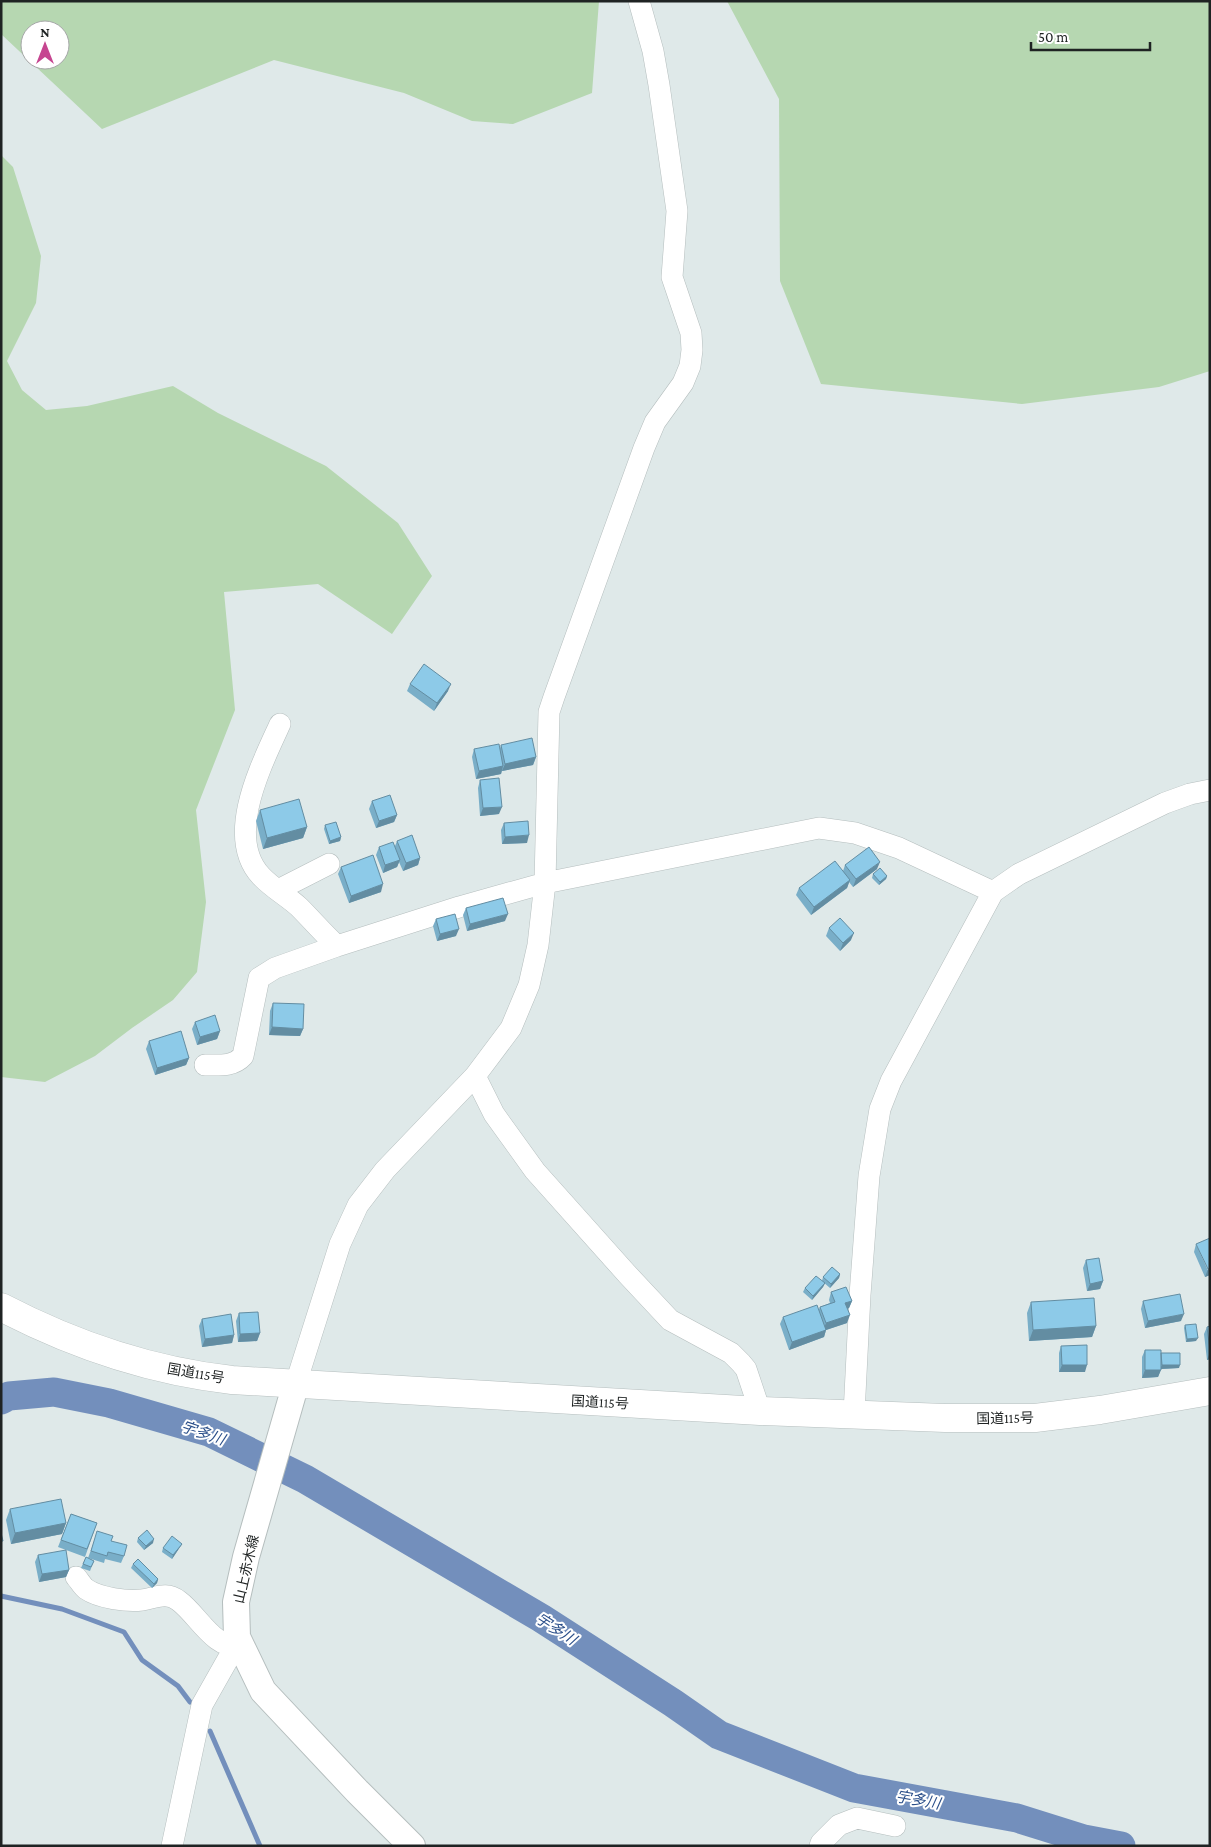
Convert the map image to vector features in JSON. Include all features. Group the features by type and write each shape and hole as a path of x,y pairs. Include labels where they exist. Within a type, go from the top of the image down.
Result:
{"highway":[{"name":"国道115号","path":"1,1307 35,1324 87,1345 151,1364 198,1376 294,1389 946,1418 1035,1418 1100,1410 1210,1391"}],"main road":[{"name":"山上赤木線","path":"294,1389 246,1557 236,1602 237,1637 263,1691 357,1792 412,1846"}],"street":[{"path":"294,1389 340,1244 358,1205 385,1170 475,1076 511,1028 529,985 538,945 545,882 549,712 551,704 644,448 655,422 683,383 690,366 692,350 691,333 672,277 677,211 658,76 653,51 638,1"},
{"path":"280,724 256,779 249,802 246,836 249,857 260,875 299,907 336,946"},
{"path":"854,1414 860,1294 869,1176 880,1109 891,1081 993,892 1019,874 1165,802 1210,790"},
{"path":"205,1065 230,1064 238,1062 243,1056 259,978 275,968 336,946 545,882 819,828 855,833 899,848 993,892"},
{"path":"278,890 329,864"},
{"path":"475,1076 494,1114 534,1171 627,1274 670,1320 731,1354 741,1363 746,1369 760,1411"},
{"path":"76,1577 86,1589 104,1596 130,1601 167,1595 179,1601 220,1643 234,1648 242,1647"},
{"path":"172,1846 202,1705 228,1659 242,1647"},
{"path":"820,1846 821,1842 838,1825 857,1818 895,1826"}],"green space":[{"path":"1,1 599,1 592,93 513,124 472,121 404,93 274,60 102,129 39,70 70,70 70,20 20,20 20,52 1,34"},
{"path":"727,1 1210,1 1210,371 1159,387 1022,404 821,384 780,281 779,99"},
{"path":"1,155 13,167 41,256 36,303 7,361 22,390 46,410 87,406 173,386 218,413 326,466 398,523 432,576 392,634 318,584 224,592 235,710 196,810 206,902 197,972 173,1000 95,1056 45,1082 1,1077"}],"building":[{"path":"424,664 451,684 437,703 410,684"},
{"path":"532,738 536,757 505,764 501,745"},
{"path":"499,744 503,766 479,771 474,749"},
{"path":"499,778 502,807 483,808 480,780"},
{"path":"390,795 397,815 379,821 372,801"},
{"path":"299,799 307,827 267,838 260,810"},
{"path":"528,821 529,835 505,837 504,823"},
{"path":"336,822 341,837 330,841 325,825"},
{"path":"412,835 420,858 406,863 397,841"},
{"path":"393,842 400,860 385,865 379,847"},
{"path":"869,847 880,862 856,879 845,865"},
{"path":"373,855 383,884 351,896 341,867"},
{"path":"835,861 850,880 814,907 799,888"},
{"path":"880,868 887,876 880,882 873,874"},
{"path":"503,898 508,914 470,924 466,908"},
{"path":"455,914 459,929 440,934 436,919"},
{"path":"840,918 854,933 843,943 829,928"},
{"path":"273,1003 304,1004 303,1029 272,1027"},
{"path":"215,1015 220,1031 200,1037 195,1022"},
{"path":"181,1031 189,1058 157,1068 149,1041"},
{"path":"1210,1238 1210,1268 1208,1269 1196,1244"},
{"path":"1099,1258 1103,1281 1090,1284 1086,1260"},
{"path":"832,1267 840,1274 831,1284 823,1277"},
{"path":"816,1276 825,1283 813,1296 805,1288"},
{"path":"846,1287 852,1301 845,1303 850,1315 826,1323 820,1307 835,1302 831,1292"},
{"path":"1180,1294 1184,1314 1148,1321 1143,1301"},
{"path":"1094,1298 1096,1326 1033,1330 1031,1302"},
{"path":"817,1305 826,1330 792,1342 783,1317"},
{"path":"258,1312 260,1333 240,1334 239,1313"},
{"path":"231,1314 234,1335 205,1339 202,1319"},
{"path":"1196,1324 1198,1338 1187,1339 1185,1325"},
{"path":"1210,1326 1210,1351 1207,1327"},
{"path":"1087,1345 1087,1365 1062,1365 1061,1346"},
{"path":"1145,1350 1161,1350 1161,1370 1145,1370"},
{"path":"1161,1353 1180,1353 1180,1365 1162,1365"},
{"path":"61,1499 66,1523 15,1533 10,1509"},
{"path":"71,1514 97,1523 87,1549 61,1540"},
{"path":"147,1530 154,1539 146,1546 138,1538"},
{"path":"97,1531 113,1536 111,1541 127,1545 124,1556 108,1552 107,1556 91,1551"},
{"path":"172,1536 182,1544 173,1555 163,1548"},
{"path":"66,1550 69,1570 42,1574 38,1555"},
{"path":"86,1557 94,1561 91,1567 83,1564"},
{"path":"138,1559 158,1579 154,1584 133,1564"}],"waterway":[{"name":"宇多川","path":"1,1400 9,1396 54,1392 109,1403 209,1432 305,1479 541,1618 719,1735 854,1788 1017,1818 1084,1839 1121,1846"},
{"path":"1,1596 62,1609 124,1632 142,1660 178,1686 190,1702"},
{"path":"210,1731 260,1846"}]}
